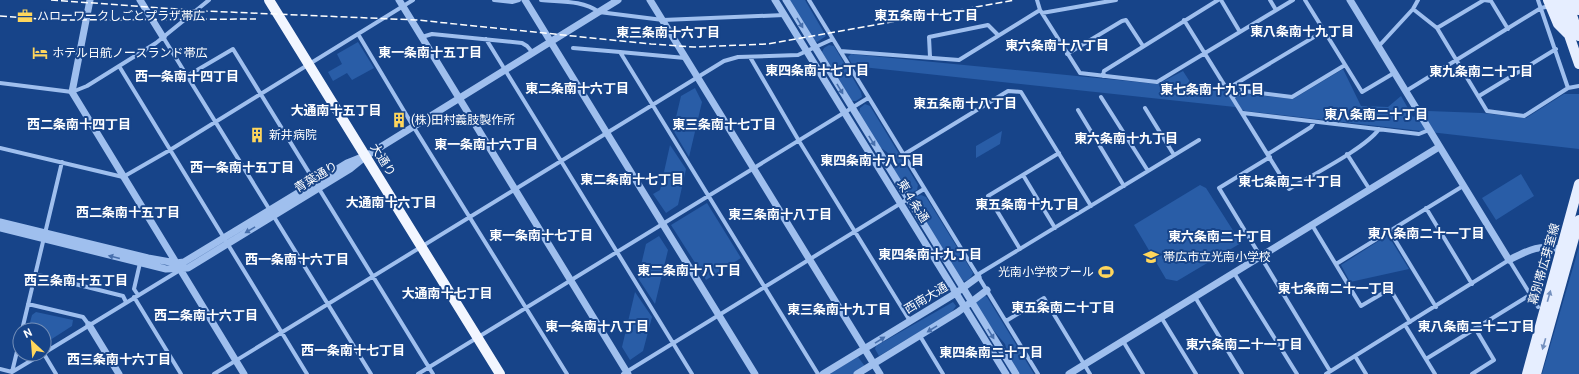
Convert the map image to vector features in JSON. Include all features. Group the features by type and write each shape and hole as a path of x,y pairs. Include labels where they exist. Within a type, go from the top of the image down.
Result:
{"highway":[{"name":"大通り","path":"269,0 500,374"}],"main road":[{"path":"1567,0 1576,33 1579,64"},
{"path":"1576,0 1579,10"},
{"path":"1549,3 1558,24 1576,33"},
{"name":"幕別帯広芽室線","path":"1536,374 1566,251 1579,184"},
{"name":"幕別帯広芽室線","path":"1527,374 1566,251 1579,220"}],"street":[{"path":"90,0 72,92 244,374"},
{"path":"140,0 370,374"},
{"path":"0,148 123,177 170,150 358,34 401,3 413,0"},
{"path":"494,0 512,2 519,0"},
{"path":"525,0 755,374"},
{"path":"541,0 580,3 591,6"},
{"path":"587,0 591,6 599,12 662,20 784,15"},
{"name":"青葉通り","path":"225,241 317,185 350,169 366,156 413,126 618,0"},
{"path":"650,0 880,374"},
{"name":"東４条通","path":"775,0 908,199 1016,374"},
{"name":"東４条通","path":"786,0 814,47 900,203 1006,374"},
{"path":"809,0 1038,374"},
{"path":"1037,0 1041,12 1080,73 1157,82 1293,0"},
{"path":"840,51 959,60 998,35 1041,12 1116,0"},
{"path":"1103,76 1104,71 1218,0"},
{"path":"1221,0 1240,32"},
{"path":"1270,0 1276,10"},
{"path":"1305,0 1362,92 1394,73"},
{"path":"1350,0 1538,307"},
{"path":"1378,47 1413,9 1418,0"},
{"path":"1437,28 1484,0 1491,1 1508,29"},
{"path":"1538,0 1549,3"},
{"path":"0,83 72,92 87,86 163,37 206,1"},
{"path":"401,3 516,189 626,373 924,189"},
{"path":"1406,91 1549,3"},
{"path":"1549,3 1556,49 1568,88"},
{"path":"1413,9 1437,28 1487,111 1524,116 1568,88 1579,86"},
{"path":"1067,54 1126,20 1143,46"},
{"path":"1184,20 1289,189 1347,154 1374,136 1379,129"},
{"path":"930,57 929,37 988,25 998,35"},
{"path":"1227,89 1324,31"},
{"path":"358,34 413,126 567,374"},
{"path":"422,37 432,34 522,43 533,53"},
{"path":"486,39 692,374"},
{"path":"214,374 724,61 738,57 798,55 833,39"},
{"path":"187,76 233,48 433,374"},
{"path":"573,48 686,58"},
{"path":"1479,96 1556,49"},
{"path":"620,52 818,374"},
{"path":"750,57 799,141 910,321"},
{"path":"1232,97 1244,91 1292,97 1345,65"},
{"path":"119,66 307,374"},
{"path":"1238,82 1244,91"},
{"path":"903,155 1008,91 1021,92 1091,206"},
{"path":"1101,97 1148,171"},
{"path":"418,374 868,98"},
{"path":"1145,108 1174,155"},
{"path":"1078,110 1124,186"},
{"path":"1243,113 1418,134 1429,130"},
{"path":"1314,122 1311,127 1219,188 1259,257 1330,371"},
{"path":"978,276 1199,140"},
{"path":"1069,374 1439,147"},
{"path":"1020,249 988,196 1058,153"},
{"path":"1347,154 1370,190"},
{"path":"24,322 62,162"},
{"path":"1022,174 1055,228"},
{"path":"1336,264 1389,230 1463,186"},
{"path":"1426,208 1472,284"},
{"path":"0,222 140,263 166,269 180,270"},
{"path":"1312,225 1361,306 1390,289 1410,322"},
{"path":"0,228 176,263 192,258 225,241"},
{"path":"1389,230 1436,307"},
{"path":"52,348 180,270 188,268 225,241"},
{"path":"1326,374 1436,307 1509,260 1530,249 1541,247 1566,251"},
{"path":"140,263 134,289 136,296 181,374"},
{"path":"1234,273 1297,374"},
{"path":"35,274 123,296 126,302"},
{"name":"西南大通","path":"823,374 956,293 978,276"},
{"path":"857,374 920,336 987,290"},
{"path":"1426,359 1530,295"},
{"path":"1195,297 1242,374"},
{"path":"1006,322 1044,298 1090,374"},
{"path":"28,304 83,317 120,374"},
{"path":"1162,317 1196,374"},
{"path":"1405,325 1435,374"},
{"path":"1472,374 1494,360 1475,328"},
{"path":"920,336 943,374"},
{"path":"1123,341 1143,374"},
{"path":"1355,356 1366,374"},
{"path":"12,373 15,362"},
{"path":"0,369 12,373 30,362"},
{"path":"48,362 56,374"}],"shaded area":[{"path":"788,0 805,0 826,36 817,42 813,40"},
{"path":"358,42 374,68 352,80 347,73 333,81 328,72 342,64 337,54"},
{"path":"829,45 834,46 861,92 862,97 856,101 852,101 822,52 824,48"},
{"path":"851,54 1158,84 1183,71 1194,88 1293,99 1343,69 1361,106 1388,107 1401,96 1413,117 1428,111 1482,113 1526,118 1564,94 1579,94 1579,149 1245,111 1235,107 853,66 848,57"},
{"path":"695,88 702,102 689,157 673,130 681,96"},
{"path":"865,104 870,106 918,185 917,190 911,193 907,191 894,170 894,163 887,152 878,146 859,115 860,108"},
{"path":"1002,131 1000,144 976,158 976,146"},
{"path":"670,145 686,169 678,205 666,213 653,194 660,190"},
{"path":"1521,174 1534,196 1496,220 1482,198"},
{"path":"1200,185 1206,188 1241,243 1177,281 1166,279 1134,225"},
{"path":"921,195 926,197 973,273 968,280 963,281 914,203 915,197"},
{"path":"707,203 741,258 706,280 671,225"},
{"path":"1388,235 1409,269 1350,282 1341,265"},
{"path":"659,236 668,250 655,304 638,278 646,244"},
{"path":"1579,247 1579,374 1542,374"},
{"path":"635,292 652,317 643,351 630,360 622,347"},
{"path":"984,295 987,297 1034,374 1020,374 1008,354 1005,344 989,325 976,304 975,300"},
{"path":"953,302 956,306 951,313 879,356 875,349 876,346"},
{"path":"36,312 73,320 72,326 52,339 52,322 30,322 32,315"},
{"path":"858,357 864,367 853,374 829,374"}],"railway":[{"path":"51,0 204,11 417,20 694,47 768,44 1015,0"},
{"path":"0,16 56,20 256,19"}],"place":[{"name":"ハローワークしごとプラザ帯広","path":"25,16"},
{"name":"ホテル日航ノースランド帯広","path":"40,53"},
{"name":"(株)田村義肢製作所","path":"399,120"},
{"name":"新井病院","path":"257,135"},
{"name":"帯広市立光南小学校","path":"1151,257"},
{"name":"光南小学校プール","path":"1106,272"}],"district":[{"name":"東五条南十七丁目","path":"926,15"},
{"name":"東八条南十九丁目","path":"1302,31"},
{"name":"東三条南十六丁目","path":"668,32"},
{"name":"東六条南十八丁目","path":"1057,45"},
{"name":"東一条南十五丁目","path":"430,52"},
{"name":"東四条南十七丁目","path":"817,70"},
{"name":"東九条南二十丁目","path":"1481,71"},
{"name":"西一条南十四丁目","path":"187,76"},
{"name":"東二条南十六丁目","path":"577,88"},
{"name":"東七条南十九丁目","path":"1212,89"},
{"name":"東五条南十八丁目","path":"965,103"},
{"name":"大通南十五丁目","path":"336,110"},
{"name":"東八条南二十丁目","path":"1376,114"},
{"name":"西二条南十四丁目","path":"79,124"},
{"name":"東三条南十七丁目","path":"724,124"},
{"name":"東六条南十九丁目","path":"1126,138"},
{"name":"東一条南十六丁目","path":"486,144"},
{"name":"東四条南十八丁目","path":"872,160"},
{"name":"西一条南十五丁目","path":"242,167"},
{"name":"東二条南十七丁目","path":"632,179"},
{"name":"東七条南二十丁目","path":"1290,181"},
{"name":"大通南十六丁目","path":"391,202"},
{"name":"東五条南十九丁目","path":"1027,204"},
{"name":"西二条南十五丁目","path":"128,212"},
{"name":"東三条南十八丁目","path":"780,214"},
{"name":"東八条南二十一丁目","path":"1426,233"},
{"name":"東一条南十七丁目","path":"541,235"},
{"name":"東六条南二十丁目","path":"1220,236"},
{"name":"東四条南十九丁目","path":"930,254"},
{"name":"西一条南十六丁目","path":"297,259"},
{"name":"東二条南十八丁目","path":"689,270"},
{"name":"西三条南十五丁目","path":"76,280"},
{"name":"東七条南二十一丁目","path":"1336,288"},
{"name":"大通南十七丁目","path":"447,293"},
{"name":"東五条南二十丁目","path":"1063,307"},
{"name":"東三条南十九丁目","path":"839,309"},
{"name":"西二条南十六丁目","path":"206,315"},
{"name":"東一条南十八丁目","path":"597,326"},
{"name":"東八条南二十二丁目","path":"1476,326"},
{"name":"東六条南二十一丁目","path":"1244,344"},
{"name":"西一条南十七丁目","path":"353,350"},
{"name":"東四条南二十丁目","path":"991,352"},
{"name":"西三条南十六丁目","path":"119,359"}]}
